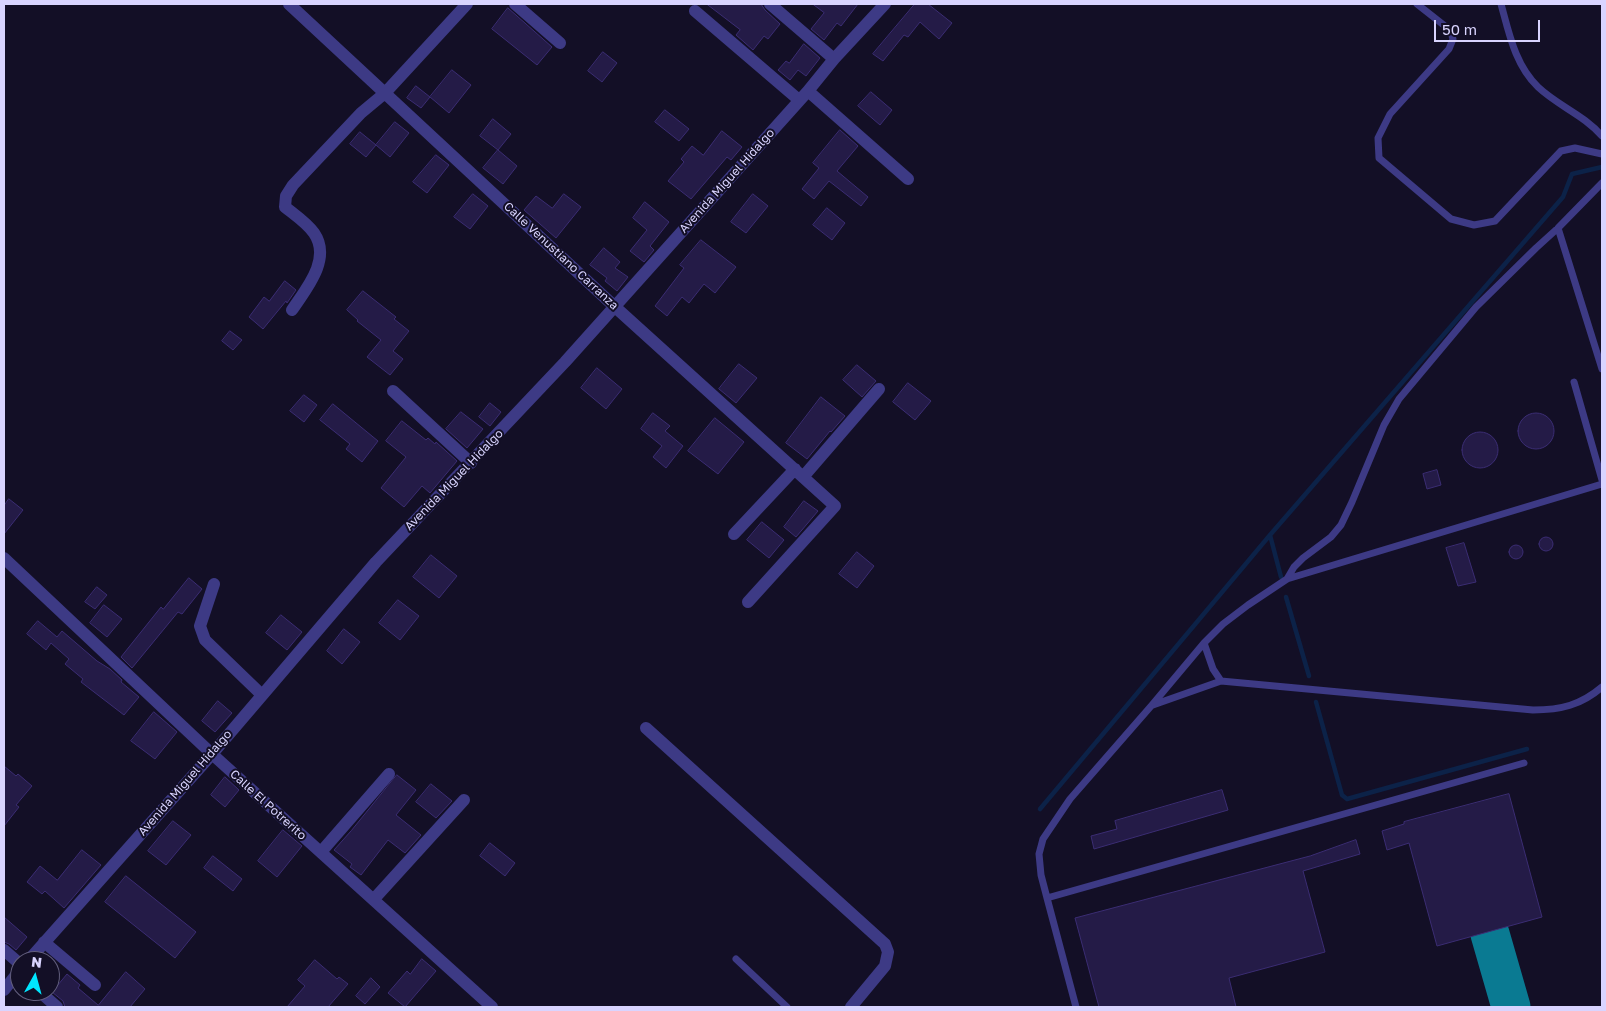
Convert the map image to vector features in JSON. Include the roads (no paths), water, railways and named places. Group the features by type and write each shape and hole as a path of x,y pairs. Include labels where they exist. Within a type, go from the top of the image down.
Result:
{"street":[{"name":"Calle Venustiano Carranza","path":"289,4 614,306 836,506 748,602"},
{"path":"292,310 310,283 321,256 318,239 313,231 285,207 286,196 293,185 360,113 385,93 467,4"},
{"path":"515,4 560,43"},
{"path":"770,4 834,59"},
{"name":"Avenida Miguel Hidalgo","path":"36,951 212,754 376,562 565,362 834,59 886,4"},
{"path":"695,11 804,95 908,179"},
{"path":"734,534 799,473 878,389"},
{"path":"393,391 471,463"},
{"name":"Calle El Potrerito","path":"6,565 492,1007"},
{"path":"214,584 200,626 205,640 262,695"},
{"path":"646,728 886,944 888,952 885,966 851,1007"},
{"path":"321,852 389,774"},
{"path":"374,899 464,800"},
{"path":"44,942 95,985"}],"lane":[{"path":"1417,4 1450,30 1453,38 1449,49 1390,114 1378,138 1379,158 1451,219 1474,225 1495,221 1561,151 1574,148 1602,154"},
{"path":"1501,4 1515,53 1528,77 1539,88 1593,126 1602,136"},
{"path":"1287,579 1294,567 1331,537 1341,525 1384,425 1399,399 1476,307 1602,183"},
{"path":"1558,228 1602,369"},
{"path":"1574,382 1602,480"},
{"path":"1076,1007 1042,875 1039,854 1043,839 1070,798 1204,643 1223,624 1287,579 1602,484"},
{"path":"1204,643 1213,669 1221,681"},
{"path":"1152,705 1221,681 1533,710 1554,710 1582,701 1602,687"},
{"path":"1047,898 1524,763"},
{"path":"736,958 787,1007"}],"waterway":[{"path":"1040,809 1270,535 1563,197 1572,174 1602,167"},
{"path":"1270,535 1281,577"},
{"path":"1286,597 1309,676"},
{"path":"1316,702 1342,795 1347,799 1527,749"}]}
